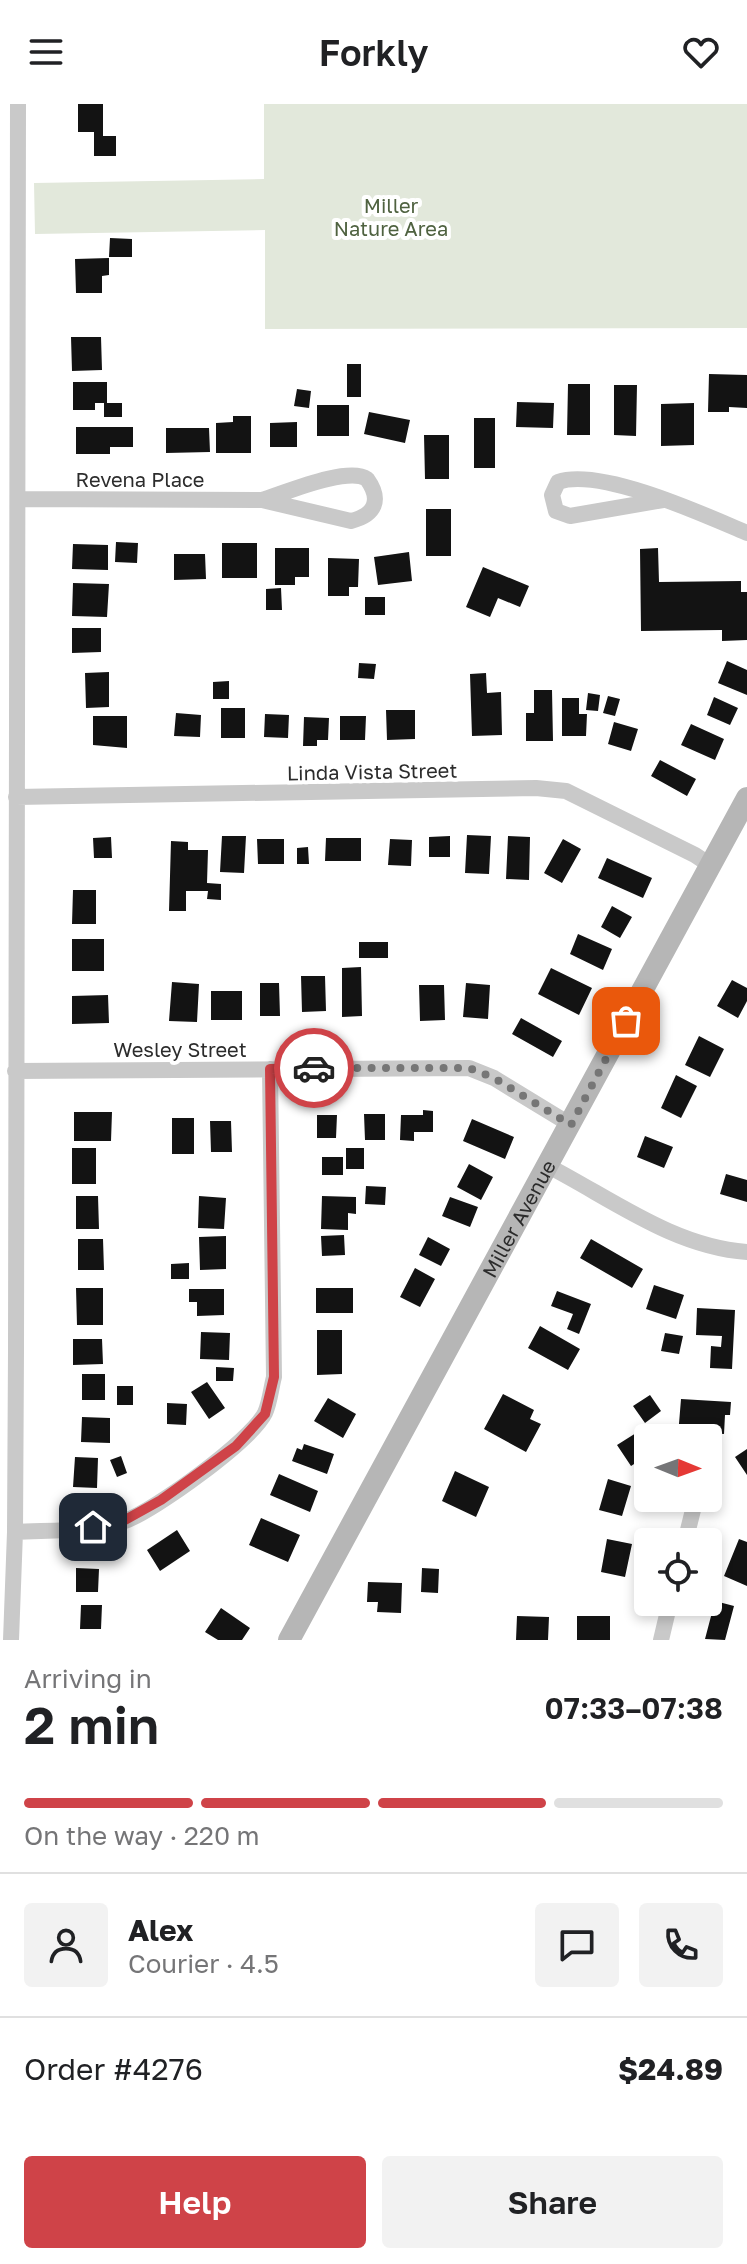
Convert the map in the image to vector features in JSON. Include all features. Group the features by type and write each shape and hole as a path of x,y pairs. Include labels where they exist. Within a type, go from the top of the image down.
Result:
{"main road":[{"name":"Miller Avenue","path":"289,1640 747,798"}],"street":[{"path":"11,1640 15,1532 8,1351 7,1102 15,1071 8,850 16,797 8,601 18,499 18,104"},
{"name":"Revena Place","path":"18,499 262,500 351,521 366,517 372,511 375,495 367,479 354,474 262,500"},
{"path":"663,500 570,516 556,511 552,495 558,482 572,477 596,480 663,500 747,533"},
{"name":"Linda Vista Street","path":"16,797 536,788 566,791 710,865"},
{"name":"Wesley Street","path":"15,1071 469,1068 494,1078 571,1125"},
{"path":"15,1532 93,1527 125,1520 161,1500 236,1446 265,1414 274,1377 270,1069"},
{"path":"548,1166 683,1239 720,1250 747,1252"},
{"path":"661,1640 667,1616"}],"green space":[{"name":"Miller Nature Area","path":"264,104 747,104 747,328 265,329 265,230 35,234 34,183 264,179"}],"building":[{"path":"78,104 103,104 103,136 116,136 116,156 94,156 94,132 78,132"},
{"path":"110,238 132,239 132,257 109,257"},
{"path":"109,258 109,275 102,276 102,293 76,293 75,259"},
{"path":"71,337 101,337 102,370 72,371"},
{"path":"347,364 361,364 361,397 347,397"},
{"path":"709,374 747,375 747,408 729,407 729,412 708,412"},
{"path":"73,382 107,382 107,403 122,403 122,417 104,417 104,403 95,403 95,410 73,410"},
{"path":"568,384 590,384 590,435 567,435"},
{"path":"614,385 637,385 636,436 614,435"},
{"path":"297,389 311,391 309,408 294,406"},
{"path":"517,402 554,403 553,428 516,427"},
{"path":"694,403 694,445 661,446 661,404"},
{"path":"317,405 349,405 349,436 317,436"},
{"path":"369,412 410,420 405,443 364,434"},
{"path":"233,416 251,416 251,453 216,453 216,423 233,422"},
{"path":"474,418 495,418 495,468 474,468"},
{"path":"297,422 297,447 270,447 270,423"},
{"path":"76,427 133,427 133,447 110,447 110,454 76,454"},
{"path":"166,428 209,428 210,452 166,453"},
{"path":"424,435 449,435 449,479 425,479"},
{"path":"426,509 451,509 451,556 426,556"},
{"path":"116,542 138,543 137,563 115,562"},
{"path":"222,543 257,543 257,578 222,578"},
{"path":"73,544 108,545 108,570 72,569"},
{"path":"275,548 309,548 309,577 295,577 295,585 275,585"},
{"path":"658,548 659,582 741,581 741,592 747,592 747,640 722,641 722,630 641,631 640,549"},
{"path":"409,552 412,581 378,585 374,557"},
{"path":"174,554 205,554 206,579 174,580"},
{"path":"328,558 359,559 358,587 349,587 349,596 328,596"},
{"path":"483,567 529,586 520,607 498,598 490,617 466,607"},
{"path":"73,583 109,584 107,617 72,616"},
{"path":"281,588 282,610 266,610 266,589"},
{"path":"365,597 385,597 385,615 365,615"},
{"path":"72,628 101,628 101,652 72,653"},
{"path":"727,661 747,670 747,695 718,683"},
{"path":"359,663 376,664 374,679 358,678"},
{"path":"109,672 109,707 86,708 85,673"},
{"path":"486,673 487,693 501,692 502,735 472,736 470,674"},
{"path":"229,681 229,699 213,699 213,682"},
{"path":"534,690 552,690 553,741 526,741 526,713 534,713"},
{"path":"588,693 600,695 598,711 586,710"},
{"path":"608,696 620,699 615,716 603,713"},
{"path":"714,697 738,708 730,725 707,715"},
{"path":"562,698 579,698 579,714 587,714 586,736 562,736"},
{"path":"221,708 245,708 245,738 221,738"},
{"path":"386,710 415,710 415,739 387,740"},
{"path":"176,713 201,715 200,737 174,736"},
{"path":"265,714 289,715 288,738 264,737"},
{"path":"93,716 127,716 127,748 93,745"},
{"path":"340,716 366,716 365,740 340,740"},
{"path":"304,717 329,718 328,740 317,740 317,746 303,746"},
{"path":"614,722 638,729 631,751 608,744"},
{"path":"691,724 724,739 715,760 681,745"},
{"path":"660,760 696,779 687,796 651,776"},
{"path":"467,835 491,836 489,874 465,873"},
{"path":"222,836 246,836 244,873 220,872"},
{"path":"450,836 450,857 429,857 429,837"},
{"path":"508,836 530,837 529,880 506,879"},
{"path":"111,837 112,858 94,858 93,838"},
{"path":"326,838 361,838 361,861 325,861"},
{"path":"257,839 284,839 284,864 258,864"},
{"path":"390,839 412,840 411,866 388,865"},
{"path":"563,839 581,849 562,883 544,873"},
{"path":"171,841 188,842 188,850 208,850 207,883 221,884 221,900 207,899 208,891 186,891 186,911 169,911"},
{"path":"308,847 309,864 297,864 297,848"},
{"path":"607,858 652,878 643,898 598,878"},
{"path":"73,890 96,890 96,924 72,924"},
{"path":"612,906 632,917 620,938 601,927"},
{"path":"578,934 612,949 603,970 570,954"},
{"path":"72,939 104,939 104,971 72,971"},
{"path":"359,942 388,942 388,958 359,958"},
{"path":"361,967 362,1016 342,1017 342,968"},
{"path":"551,968 592,988 579,1015 538,994"},
{"path":"301,976 325,976 326,1011 302,1012"},
{"path":"732,980 747,988 747,1001 738,1018 717,1006"},
{"path":"172,982 199,984 197,1022 169,1021"},
{"path":"260,983 279,983 280,1016 260,1016"},
{"path":"466,983 490,985 488,1019 463,1017"},
{"path":"419,985 444,985 445,1020 420,1021"},
{"path":"211,991 242,991 242,1020 211,1020"},
{"path":"108,995 109,1023 72,1024 72,996"},
{"path":"521,1018 562,1041 553,1057 512,1034"},
{"path":"699,1036 724,1049 710,1077 685,1065"},
{"path":"676,1075 697,1086 681,1118 661,1108"},
{"path":"423,1110 433,1111 433,1132 414,1132 414,1141 400,1140 401,1115 423,1115"},
{"path":"74,1112 112,1112 111,1141 74,1141"},
{"path":"364,1114 385,1114 385,1140 365,1140"},
{"path":"317,1115 337,1115 336,1138 317,1138"},
{"path":"172,1118 194,1118 194,1154 172,1154"},
{"path":"472,1119 514,1137 505,1159 463,1141"},
{"path":"210,1121 231,1121 232,1152 211,1152"},
{"path":"645,1136 673,1147 664,1168 637,1157"},
{"path":"72,1148 96,1148 96,1184 72,1184"},
{"path":"346,1148 364,1148 364,1169 346,1169"},
{"path":"322,1157 343,1157 343,1175 322,1175"},
{"path":"469,1164 493,1177 481,1200 457,1187"},
{"path":"726,1174 747,1180 747,1202 720,1194"},
{"path":"366,1186 386,1187 385,1205 365,1204"},
{"path":"76,1196 98,1196 99,1229 76,1229"},
{"path":"199,1196 226,1198 224,1229 198,1228"},
{"path":"322,1196 356,1197 356,1214 348,1213 348,1230 321,1229"},
{"path":"450,1197 478,1207 470,1227 442,1216"},
{"path":"344,1235 345,1255 322,1256 321,1236"},
{"path":"226,1236 226,1269 200,1270 199,1237"},
{"path":"428,1237 450,1249 441,1266 419,1255"},
{"path":"78,1239 103,1239 104,1270 78,1270"},
{"path":"591,1239 643,1269 632,1288 580,1258"},
{"path":"189,1263 189,1279 171,1279 171,1264"},
{"path":"415,1268 435,1279 420,1307 400,1297"},
{"path":"654,1285 684,1295 676,1319 646,1309"},
{"path":"76,1288 103,1288 103,1325 77,1325"},
{"path":"316,1288 353,1288 353,1313 316,1313"},
{"path":"189,1289 224,1289 224,1315 197,1316 197,1302 189,1302"},
{"path":"557,1291 591,1304 579,1334 567,1329 573,1314 551,1306"},
{"path":"697,1308 735,1310 732,1369 710,1368 711,1346 721,1347 722,1336 696,1335"},
{"path":"540,1326 580,1349 568,1370 528,1348"},
{"path":"317,1330 342,1330 342,1374 317,1375"},
{"path":"201,1332 230,1333 229,1360 200,1359"},
{"path":"665,1333 683,1336 679,1354 661,1351"},
{"path":"73,1339 102,1339 103,1364 73,1365"},
{"path":"216,1367 234,1368 233,1381 216,1381"},
{"path":"82,1374 105,1374 105,1400 82,1400"},
{"path":"207,1382 225,1408 209,1419 191,1392"},
{"path":"117,1386 133,1386 133,1405 117,1405"},
{"path":"503,1394 534,1410 530,1419 541,1424 526,1452 484,1429"},
{"path":"650,1395 661,1411 645,1423 633,1406"},
{"path":"328,1398 356,1414 343,1438 314,1421"},
{"path":"681,1399 731,1402 730,1415 725,1415 724,1434 722,1424 679,1424"},
{"path":"167,1403 187,1404 186,1425 167,1424"},
{"path":"82,1417 110,1418 110,1443 81,1442"},
{"path":"634,1434 634,1464 631,1466 617,1445"},
{"path":"304,1444 334,1454 327,1474 292,1461 297,1448 302,1450"},
{"path":"747,1449 747,1475 735,1457"},
{"path":"121,1456 127,1473 117,1477 110,1460"},
{"path":"75,1457 98,1458 97,1488 73,1487"},
{"path":"455,1471 489,1487 476,1517 442,1501"},
{"path":"279,1474 318,1491 310,1512 270,1495"},
{"path":"608,1479 631,1486 622,1516 599,1510"},
{"path":"261,1518 300,1535 288,1562 249,1545"},
{"path":"177,1530 190,1551 160,1571 147,1550"},
{"path":"607,1539 632,1544 625,1577 601,1572"},
{"path":"739,1539 747,1542 747,1586 724,1576"},
{"path":"76,1568 99,1569 98,1592 76,1592"},
{"path":"422,1568 439,1569 438,1593 421,1592"},
{"path":"368,1582 402,1583 401,1613 377,1612 378,1602 367,1602"},
{"path":"722,1603 734,1606 725,1640 705,1639 711,1616 722,1616"},
{"path":"81,1605 102,1605 101,1629 80,1629"},
{"path":"221,1608 250,1628 242,1640 218,1640 205,1632"},
{"path":"517,1616 549,1617 548,1640 516,1640"},
{"path":"577,1616 610,1616 610,1640 577,1640"}],"way so far":[{"path":"314,1068 469,1068 494,1078 571,1125 626,1021"}],"route":[{"path":"93,1527 125,1520 161,1500 236,1446 265,1414 274,1377 270,1069 314,1068"}]}
